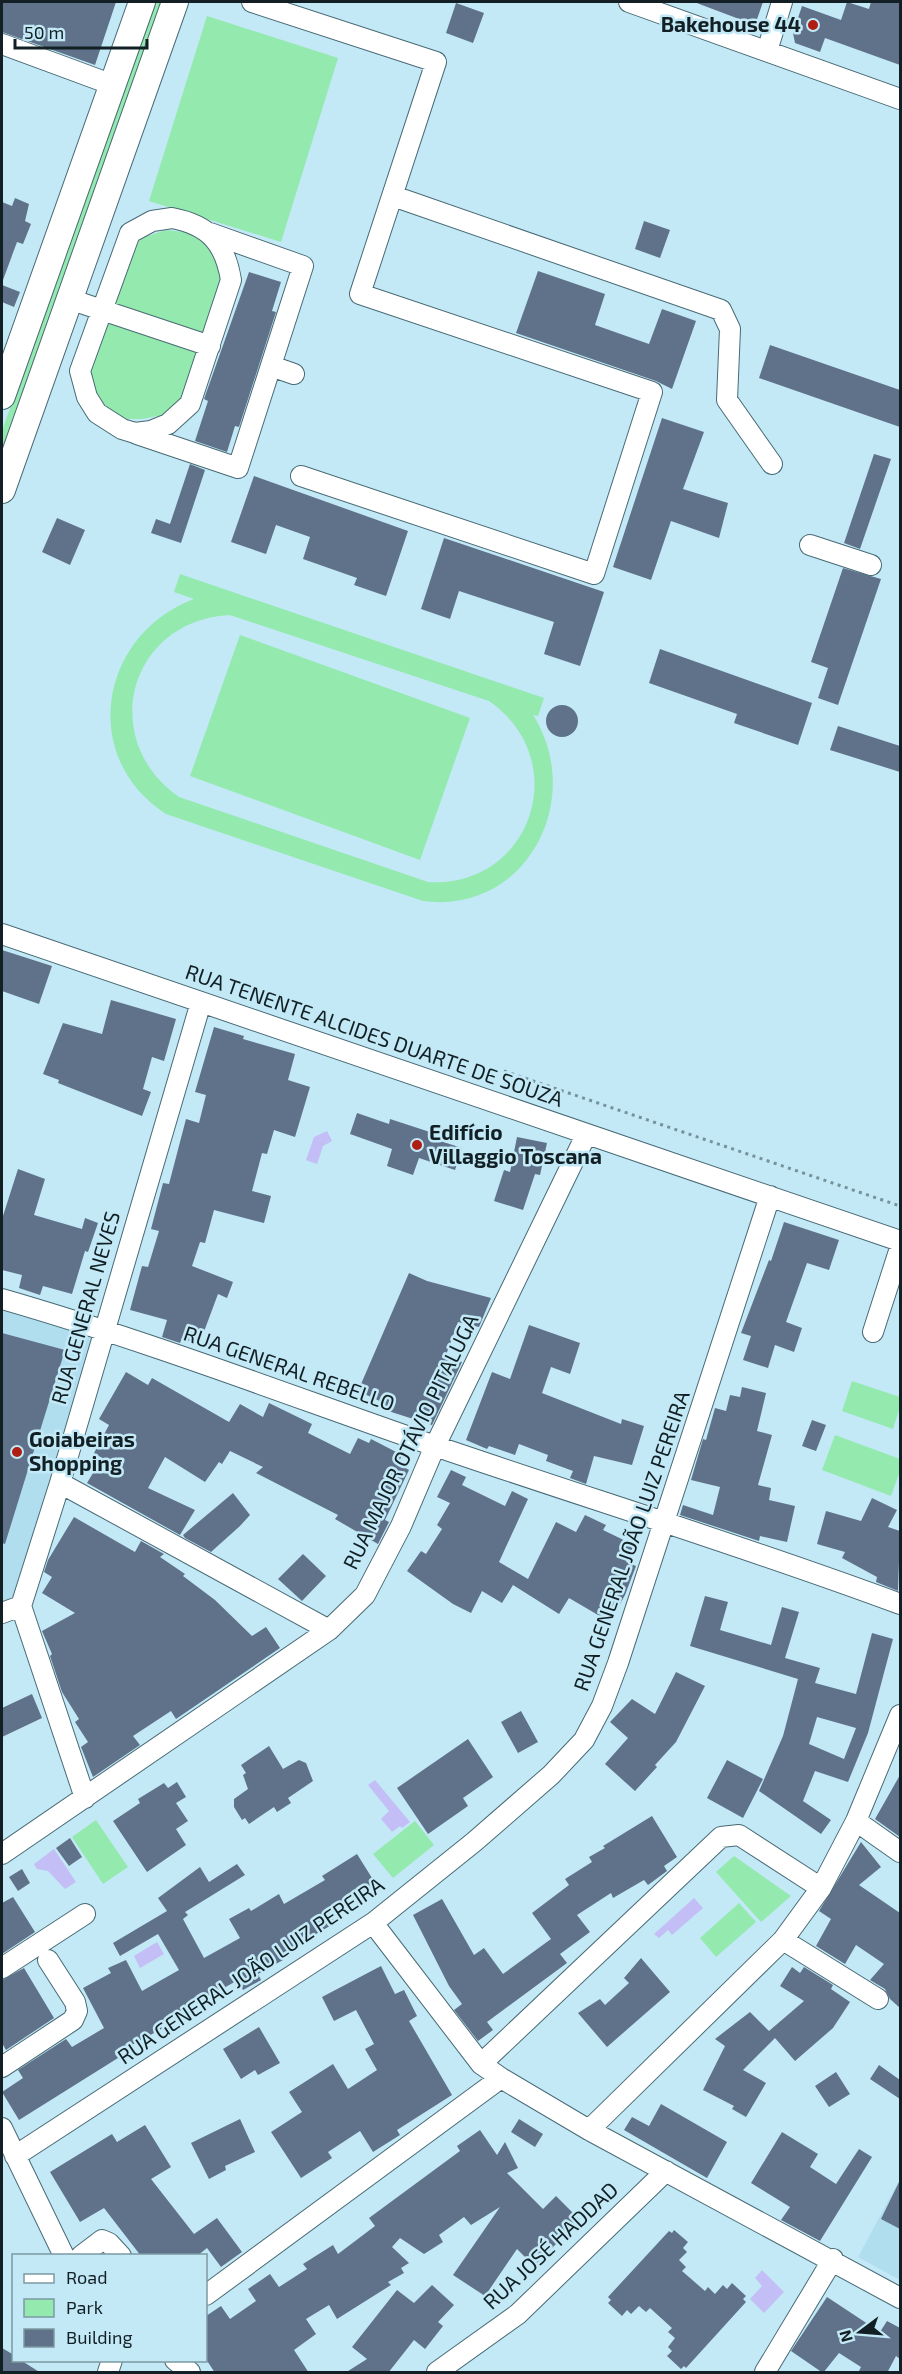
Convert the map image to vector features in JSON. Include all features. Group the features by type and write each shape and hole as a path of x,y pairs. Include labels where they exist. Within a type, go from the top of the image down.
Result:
{"main road":[{"path":"2,396 142,2"},
{"path":"2,490 175,2"}],"street":[{"path":"252,2 436,62 360,294 652,393 594,574 301,476"},
{"path":"629,2 900,99"},
{"path":"767,51 782,2"},
{"path":"2,44 113,85"},
{"path":"393,196 721,310 730,329 727,400 772,464"},
{"path":"172,218 189,221 208,232 303,266 238,468 117,426 97,413 87,397 80,371 130,233 137,226 172,218"},
{"path":"135,433 168,424 181,415 190,404 231,280 222,249 208,232"},
{"path":"69,299 210,346"},
{"path":"271,366 294,374"},
{"path":"810,545 871,565"},
{"name":"RUA TENENTE ALCIDES DUARTE DE SOUZA","path":"2,934 900,1241"},
{"name":"RUA GENERAL NEVES","path":"21,1606 60,1483 201,1002"},
{"name":"RUA MAJOR OTÁVIO PITALUGA","path":"2,1854 329,1630 365,1595 401,1526 435,1446 586,1135"},
{"name":"RUA GENERAL JOÃO LUIZ PEREIRA","path":"15,2156 373,1923 474,1842 551,1774 584,1740 610,1684 666,1523 770,1196"},
{"path":"873,1332 900,1248"},
{"name":"RUA GENERAL REBELLO","path":"2,1299 104,1329 435,1446 786,1562 900,1604"},
{"path":"60,1483 329,1630"},
{"path":"2,1613 21,1606 85,1798"},
{"path":"589,2130 783,1940 821,1888 856,1821 900,1716"},
{"path":"856,1821 900,1852"},
{"path":"481,2064 721,1837 739,1835 821,1888"},
{"path":"2,1968 85,1914"},
{"path":"373,1923 481,2064 589,2130 833,2259 900,2298"},
{"path":"783,1940 878,1999"},
{"path":"2,2067 73,2020 77,2011 75,2002 48,1960"},
{"path":"207,2294 501,2078"},
{"path":"2,2128 63,2254"},
{"name":"RUA JOSÉ HADDAD","path":"437,2373 518,2314 666,2171"},
{"path":"84,2254 102,2240 109,2243 119,2254"},
{"path":"765,2373 833,2259"},
{"path":"176,2362 190,2373"}],"path":[{"path":"504,1071 900,1206"}],"shaded area":[{"path":"327,1131 332,1141 323,1146 317,1164 306,1160 314,1137"},
{"path":"2,1305 97,1332 15,1600 2,1605"},
{"path":"375,1780 410,1822 402,1828 400,1826 392,1832 381,1819 389,1811 368,1785"},
{"path":"54,1849 76,1882 65,1889 48,1871 37,1869 34,1864"},
{"path":"694,1898 703,1908 672,1935 668,1930 659,1938 654,1934"},
{"path":"157,1942 164,1954 140,1968 134,1956"},
{"path":"900,2179 900,2280 858,2257"},
{"path":"762,2270 784,2292 764,2313 750,2299 762,2286 755,2278"}],"green space":[{"path":"153,2 162,2 2,458 2,431"},
{"path":"207,16 338,58 281,242 149,201"},
{"path":"166,230 185,232 206,243 218,260 223,283 182,399 163,415 125,419 111,414 102,406 91,377 91,367 135,244 145,237"},
{"path":"180,574 544,698 538,716 533,715 548,747 553,781 549,814 537,844 517,870 492,890 460,900 423,901 166,814 138,790 120,761 111,730 112,698 121,667 138,639 162,616 194,599 174,592","holes":["230,615 489,701 515,726 530,755 534,786 529,816 515,843 493,865 464,878 428,882 179,797 154,773 138,745 132,716 136,686 148,660 168,638 195,622"]},
{"path":"240,635 470,718 420,860 190,776"},
{"path":"852,1381 900,1397 900,1407 893,1429 842,1411"},
{"path":"835,1435 900,1459 900,1471 891,1496 822,1470"},
{"path":"96,1820 128,1867 103,1884 72,1837"},
{"path":"415,1821 434,1845 393,1878 373,1854"},
{"path":"734,1856 791,1896 761,1922 716,1872"},
{"path":"739,1903 756,1922 716,1957 700,1938"}],"building":[{"path":"2,2 116,2 95,65 2,32"},
{"path":"694,2 763,2 755,25"},
{"path":"847,2 869,9 871,2 900,2 900,65 825,38 820,52 795,43 793,33 802,6 841,20"},
{"path":"456,3 484,13 473,43 446,33"},
{"path":"15,198 29,204 25,221 31,224 23,244 17,242 3,280 2,202 12,206"},
{"path":"644,221 670,230 660,258 635,249"},
{"path":"538,271 605,294 595,325 649,344 662,309 696,321 672,389 656,381 516,333"},
{"path":"249,272 281,282 272,311 276,312 239,427 235,426 227,452 195,441 208,401 204,399"},
{"path":"2,285 20,292 14,307 2,302"},
{"path":"770,345 900,390 900,427 759,378"},
{"path":"662,418 704,432 683,489 728,503 719,538 671,521 651,580 613,567"},
{"path":"874,454 891,459 860,549 844,543"},
{"path":"190,464 205,470 181,543 151,533 156,519 170,524"},
{"path":"254,476 408,531 386,596 354,585 357,578 303,559 310,537 276,525 266,554 231,542"},
{"path":"57,518 85,530 70,565 42,552"},
{"path":"444,538 604,592 580,666 544,654 554,622 459,591 450,619 421,609"},
{"path":"843,568 881,579 838,705 818,698 828,668 811,662"},
{"path":"660,649 812,703 798,745 734,723 737,714 649,683"},
{"path":"562,705 573,710 578,721 573,732 562,737 551,732 546,721 551,710"},
{"path":"838,726 900,746 900,772 830,750"},
{"path":"2,950 52,966 39,1004 2,991"},
{"path":"111,1000 176,1019 164,1061 152,1057 143,1089 151,1092 142,1116 58,1083 59,1080 43,1074 63,1023 102,1034"},
{"path":"214,1027 244,1036 243,1039 295,1054 288,1080 310,1087 295,1137 274,1130 267,1154 262,1153 252,1191 271,1196 264,1223 214,1210 205,1243 200,1242 192,1266 233,1282 227,1298 218,1294 199,1345 182,1338 180,1343 162,1337 167,1320 130,1310 142,1266 148,1267 159,1231 151,1229 163,1183 169,1184 186,1119 199,1123 206,1095 195,1092"},
{"name":"Edifício Villaggio Toscana","path":"357,1113 389,1124 390,1119 436,1134 434,1139 462,1148 455,1170 419,1158 413,1175 387,1166 392,1149 350,1134"},
{"path":"517,1137 547,1143 540,1175 535,1174 523,1210 494,1201 504,1170 510,1172"},
{"path":"18,1169 45,1179 34,1215 82,1229 85,1218 98,1223 88,1252 85,1251 72,1294 43,1286 40,1295 19,1288 22,1275 2,1270 2,1219"},
{"path":"784,1222 839,1240 829,1270 807,1263 786,1322 802,1328 794,1352 775,1345 768,1368 743,1360 751,1336 741,1333 769,1260 771,1261"},
{"path":"409,1273 427,1281 491,1298 479,1327 458,1322 446,1355 462,1362 432,1425 382,1409 384,1403 358,1391"},
{"path":"529,1325 580,1343 570,1374 551,1367 542,1393 621,1424 622,1419 644,1426 632,1465 594,1456 586,1484 570,1478 573,1471 546,1461 548,1455 519,1444 515,1455 489,1446 487,1449 466,1440 492,1372 510,1379"},
{"name":"Goiabeiras Shopping","path":"2,1333 65,1350 5,1544 2,1543"},
{"path":"126,1372 148,1385 152,1378 229,1422 240,1404 263,1417 269,1403 312,1424 308,1433 350,1454 358,1438 369,1443 371,1439 402,1455 398,1464 409,1470 385,1520 389,1522 378,1544 335,1519 338,1515 256,1473 263,1467 230,1451 222,1464 219,1462 205,1482 165,1457 148,1488 195,1510 180,1535 87,1483 102,1458 94,1453 109,1425 99,1419"},
{"path":"742,1387 766,1393 757,1431 772,1435 758,1485 771,1488 769,1500 795,1506 787,1542 760,1536 759,1541 680,1515 683,1505 713,1515 720,1487 691,1480 715,1408 726,1411 730,1395 740,1397"},
{"path":"812,1420 826,1425 816,1451 802,1446"},
{"path":"451,1470 466,1477 462,1485 505,1506 512,1491 528,1499 499,1562 528,1579 556,1522 576,1532 585,1515 606,1525 603,1530 634,1545 626,1562 636,1566 625,1595 610,1622 569,1598 559,1614 513,1585 502,1603 482,1591 471,1613 453,1604 407,1571 421,1551 426,1554 442,1529 437,1525 450,1503 437,1497"},
{"path":"233,1493 250,1515 240,1526 211,1552 185,1538 183,1535"},
{"path":"872,1498 897,1510 888,1527 900,1531 898,1591 876,1582 877,1577 842,1558 845,1552 817,1544 826,1511 861,1521"},
{"path":"74,1517 135,1552 141,1541 164,1554 160,1557 185,1574 183,1576 215,1600 252,1636 266,1627 280,1648 176,1719 171,1711 133,1736 140,1745 93,1777 81,1747 88,1742 75,1722 79,1719 62,1692 50,1656 52,1654 42,1631 75,1613 42,1593 52,1577 44,1572 48,1560"},
{"path":"303,1554 326,1576 302,1601 278,1579"},
{"path":"705,1596 728,1602 720,1630 771,1645 782,1607 799,1612 785,1658 820,1668 815,1683 856,1694 872,1633 893,1639 868,1733 848,1782 815,1771 803,1801 831,1820 821,1834 759,1791 783,1736 798,1679 690,1646","holes":["817,1717 856,1728 844,1759 809,1744"]},
{"path":"676,1672 705,1686 676,1742 635,1791 605,1764 628,1738 610,1722 632,1699 655,1714"},
{"path":"32,1694 42,1718 2,1737 2,1708"},
{"path":"521,1711 538,1742 518,1753 501,1722"},
{"path":"468,1739 493,1777 463,1798 468,1806 428,1834 397,1788"},
{"path":"269,1746 283,1769 299,1760 306,1763 313,1781 288,1798 291,1803 277,1812 274,1807 249,1824 245,1818 242,1820 234,1807 234,1799 248,1789 243,1775 246,1773 241,1765"},
{"path":"727,1760 763,1779 743,1818 707,1798"},
{"path":"900,1775 900,1837 875,1819"},
{"path":"177,1782 186,1797 176,1803 188,1821 176,1829 186,1845 147,1872 113,1821 140,1803 138,1799 164,1783 168,1788"},
{"path":"652,1816 677,1857 664,1866 667,1871 648,1885 644,1880 613,1898 611,1893 577,1915 590,1932 560,1954 567,1963 487,2022 493,2030 478,2041 454,2010 462,2004 449,1986 413,1915 442,1899 474,1955 484,1948 503,1974 551,1939 532,1913 569,1885 565,1879 592,1862 589,1857"},
{"path":"70,1838 82,1857 69,1866 56,1848"},
{"path":"861,1842 881,1867 859,1885 900,1913 900,2008 890,1999 885,1989 870,1980 884,1964 856,1945 845,1964 816,1946 831,1919 819,1911"},
{"path":"357,1854 377,1886 328,1912 335,1923 280,1955 283,1960 258,1974 261,1980 243,1990 238,1980 190,2007 193,2012 115,2054 118,2058 19,2120 2,2092 23,2078 18,2070 66,2039 72,2047 104,2028 83,1988 111,1973 108,1968 126,1960 142,1991 179,1970 158,1934 120,1956 113,1943 167,1911 158,1898 200,1867 209,1882 237,1864 245,1875 185,1912 188,1915 183,1919 204,1958 240,1938 229,1919 249,1908 251,1911 279,1894 284,1904 325,1880 322,1876"},
{"path":"22,1869 30,1883 18,1891 9,1877"},
{"path":"13,1897 35,1932 2,1954 2,1903"},
{"path":"641,1958 670,1992 607,2047 578,2013 600,1999 605,2005 629,1983 624,1978"},
{"path":"381,1966 395,1994 404,1990 417,2016 409,2021 452,2095 397,2130 400,2135 373,2152 360,2131 328,2152 332,2158 301,2178 271,2132 302,2112 289,2092 333,2064 348,2089 377,2070 365,2049 374,2044 356,2010 334,2021 322,1997"},
{"path":"792,1967 800,1973 804,1967 833,1985 831,1989 850,2002 833,2028 795,2061 775,2038 743,2070 766,2083 746,2117 732,2109 734,2106 703,2090 725,2046 715,2039 750,2012 769,2031 804,2001 780,1986"},
{"path":"24,1968 54,2018 6,2050 2,2043 2,1980"},
{"path":"259,2027 280,2063 258,2075 255,2070 241,2079 223,2049"},
{"path":"879,2065 900,2080 900,2099 870,2079"},
{"path":"836,2072 850,2094 829,2107 815,2086"},
{"path":"661,2104 727,2142 707,2178 624,2130 632,2117 649,2126"},
{"path":"240,2119 255,2152 225,2166 226,2170 209,2179 191,2143"},
{"path":"519,2119 543,2134 535,2147 511,2132"},
{"path":"145,2125 171,2167 151,2179 194,2234 217,2218 242,2252 221,2267 207,2248 200,2254 139,2254 104,2208 80,2222 50,2172 112,2134 117,2142"},
{"path":"480,2130 497,2155 505,2142 518,2168 507,2173 543,2209 556,2196 580,2220 534,2266 517,2249 485,2296 453,2275 500,2207 471,2225 464,2217 439,2235 443,2242 424,2254 400,2238 392,2247 409,2263 401,2268 404,2273 388,2282 391,2285 337,2319 329,2305 306,2319 316,2334 294,2350 309,2373 215,2373 207,2361 207,2315 221,2306 230,2319 256,2301 248,2289 270,2274 279,2287 307,2269 303,2264 333,2245 338,2254 375,2226 369,2218 460,2151 457,2146"},
{"path":"782,2132 818,2154 810,2167 836,2184 859,2149 872,2157 820,2241 781,2220 790,2207 751,2183"},
{"path":"900,2180 900,2229 881,2219"},
{"path":"674,2230 688,2242 683,2248 687,2252 679,2260 686,2267 682,2271 705,2291 708,2287 715,2294 723,2285 727,2289 732,2283 746,2296 743,2299 746,2302 686,2368 684,2366 681,2369 667,2356 672,2351 668,2347 675,2338 668,2332 672,2328 650,2308 646,2312 639,2306 631,2314 627,2310 622,2316 608,2303 611,2300 608,2297 669,2231 672,2233"},
{"path":"432,2285 454,2305 438,2322 443,2326 425,2349 414,2340 388,2373 345,2373 367,2359 352,2347 397,2290 414,2303"},
{"path":"827,2297 880,2332 887,2321 900,2328 900,2359 896,2356 887,2373 858,2373 861,2367 839,2353 823,2373 791,2351"},
{"path":"2,2348 12,2354 12,2362 24,2362 41,2373 2,2373"}],"place":[{"name":"Bakehouse 44","path":"813,25"},
{"name":"Edifício Villaggio Toscana","path":"417,1145"},
{"name":"Goiabeiras Shopping","path":"17,1452"}]}
